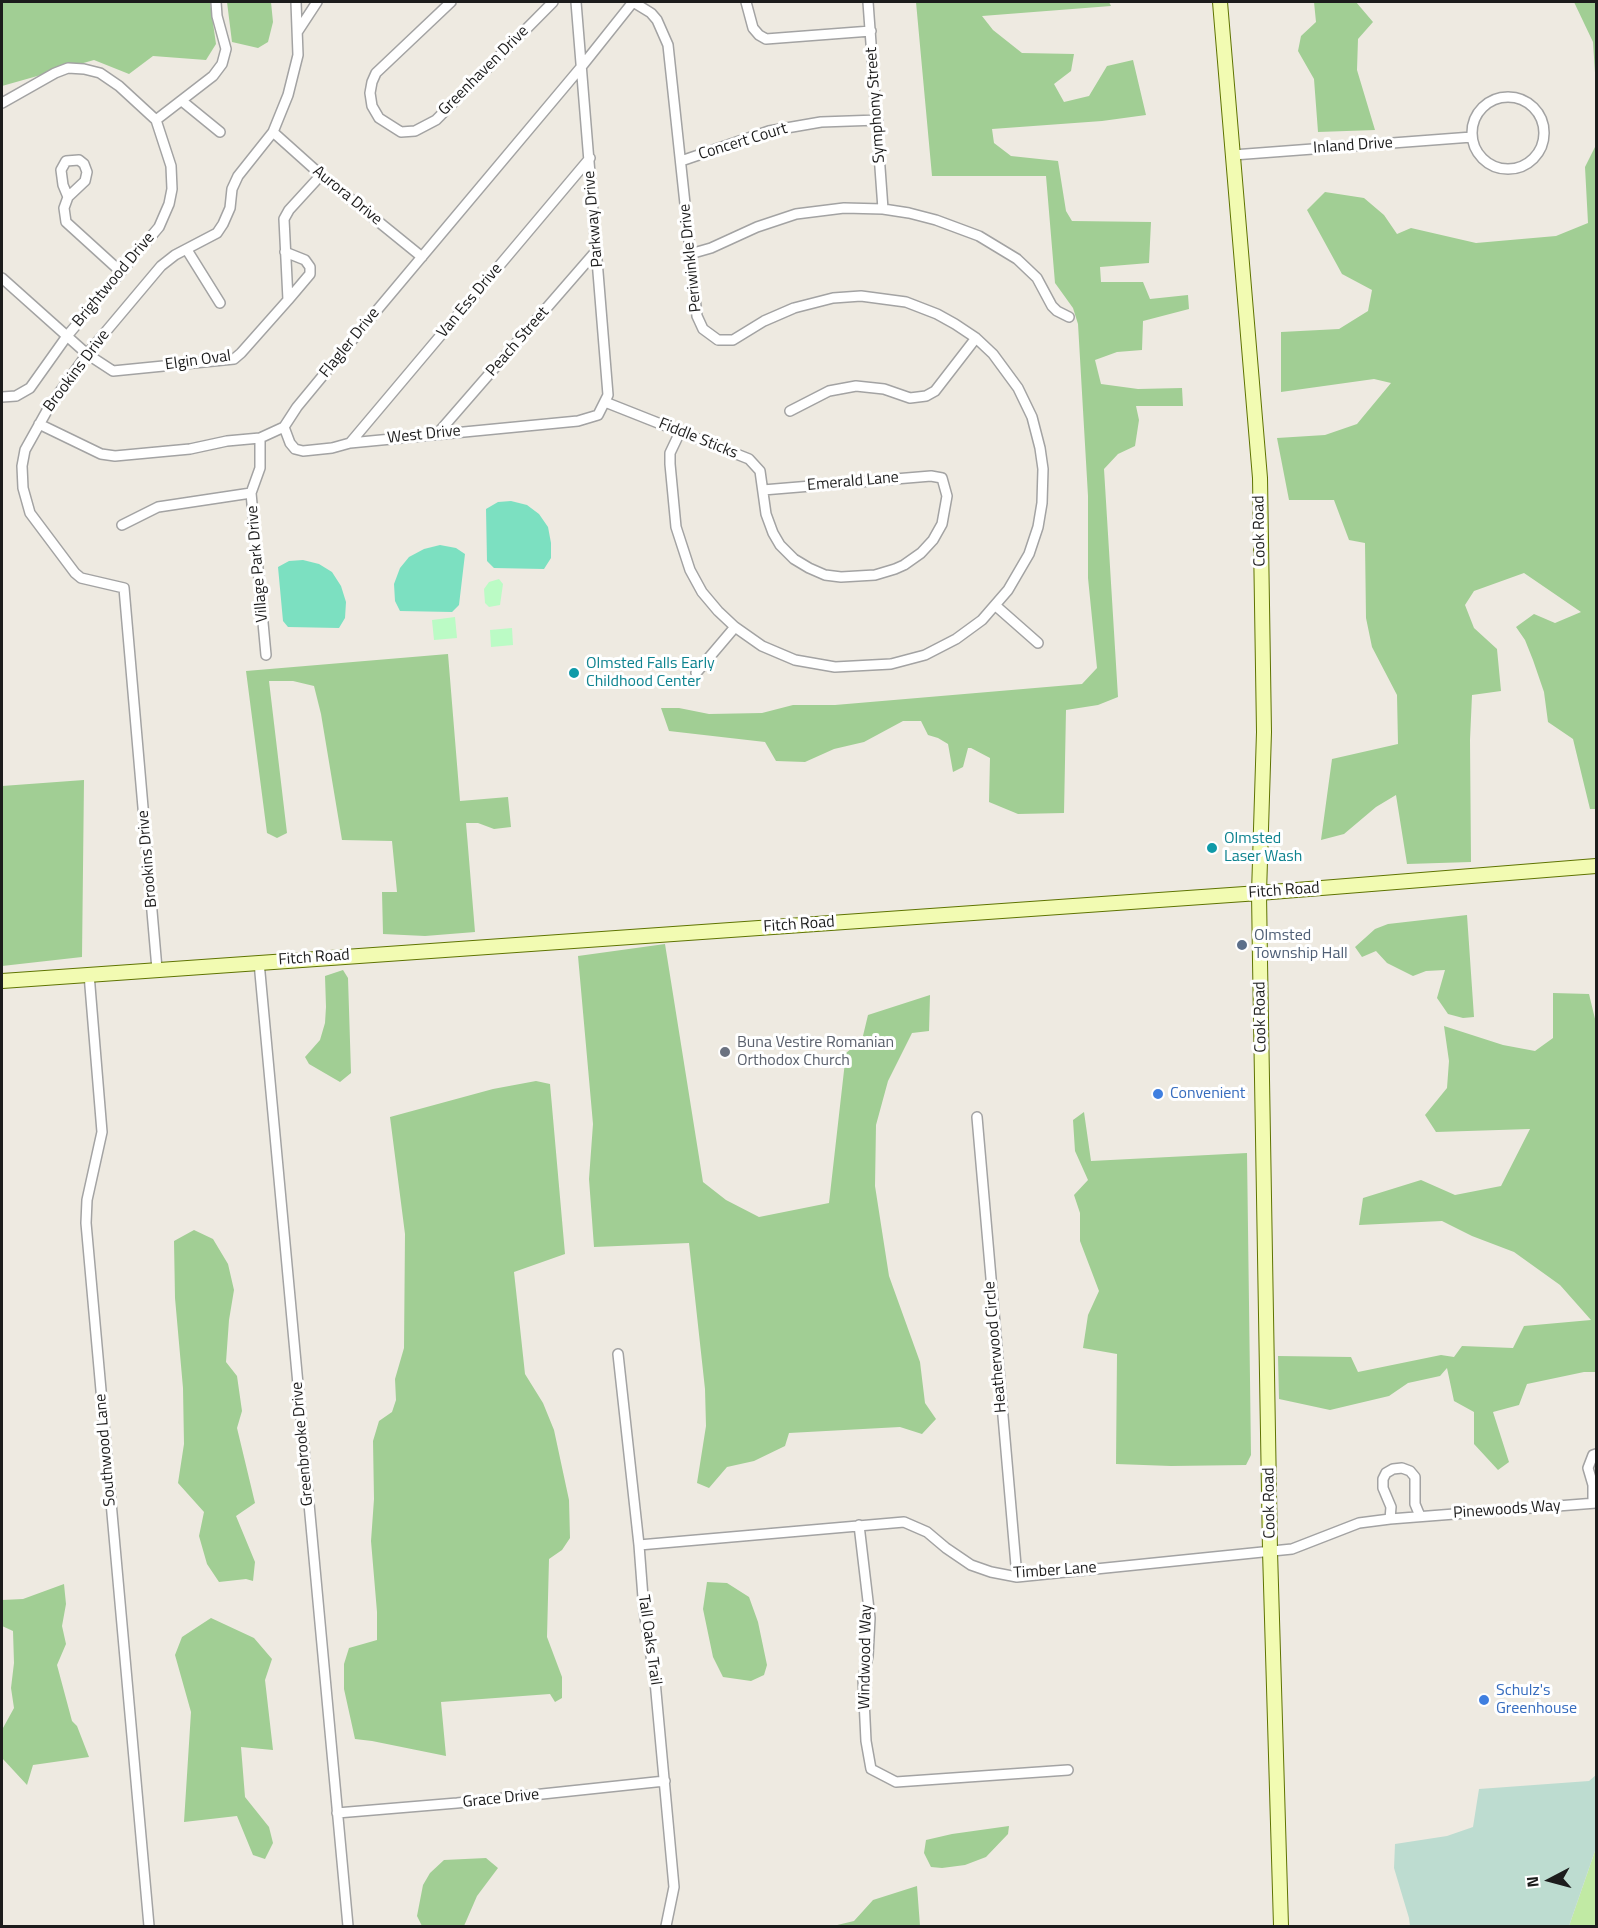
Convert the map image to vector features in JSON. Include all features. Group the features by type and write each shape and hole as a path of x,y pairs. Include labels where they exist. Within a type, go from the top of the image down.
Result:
{"street":[{"path":"156,120 213,76 222,64 226,49 217,16 216,2"},
{"name":"Brookins Drive","path":"157,969 124,588 81,578 75,573 30,513 23,488 22,466 26,450 39,424 87,354 161,266 175,255 217,233 230,208 232,189 238,176 273,132 288,95 298,55 296,2"},
{"path":"298,31 316,2"},
{"name":"Greenhaven Drive","path":"451,2 376,73 369,93 372,106 379,118 401,132 416,131 436,120 553,2"},
{"name":"Parkway Drive","path":"576,2 608,395 605,402"},
{"name":"Flagler Drive","path":"39,424 101,454 115,456 190,449 227,441 260,438 284,427 312,389 633,2"},
{"name":"Periwinkle Drive","path":"633,2 657,20 669,45 698,321 706,333 718,340 737,339 774,316 809,303 861,296 890,298 921,307 956,324 993,354 1022,395 1036,432 1043,469 1042,503 1033,541 1020,572 996,606 982,620 956,639 925,654 891,663 835,667 795,660 762,646 735,627 702,592 690,570 676,527 670,464 670,453 680,432"},
{"path":"746,2 753,28 766,39 871,31"},
{"name":"Symphony Street","path":"868,2 883,209"},
{"name":"Cook Road","path":"1220,2 1260,478 1264,732 1259,893 1270,1551 1281,1926"},
{"name":"Brightwood Drive","path":"2,103 68,68 100,73 119,86 156,120 171,166 172,189 169,204 159,226 67,336 30,388 16,396 2,397"},
{"path":"1504,97 1523,100 1533,108 1542,124 1542,144 1536,155 1520,167 1502,168 1490,164 1476,149 1472,137 1473,125 1482,108 1492,100 1504,97"},
{"path":"182,101 220,132"},
{"name":"Concert Court","path":"681,161 770,130 821,122 878,120"},
{"name":"Aurora Drive","path":"273,132 321,175 422,257"},
{"name":"Inland Drive","path":"1233,155 1472,137"},
{"name":"Van Ess Drive","path":"350,443 590,158"},
{"path":"288,300 284,219 289,210 321,175"},
{"path":"68,197 64,208 66,222 121,272"},
{"path":"690,254 711,248 757,226 796,214 844,208 883,209 909,213 979,236 1004,250 1029,269 1044,288 1052,306 1062,315 1069,316"},
{"path":"187,250 220,303"},
{"name":"Peach Street","path":"438,433 597,250"},
{"name":"Elgin Oval","path":"2,278 87,354 113,371 234,358 241,353 310,274 310,267 305,260 285,252"},
{"path":"790,411 829,392 856,386 884,389 910,398 926,396 935,391 976,338"},
{"name":"West Drive","path":"284,427 295,450 303,451 438,433 578,421 598,415 605,402"},
{"name":"Fiddle Sticks","path":"605,402 750,459 760,471 766,514 780,545 794,559 825,575 876,575 895,570 921,553 933,540 942,524 946,504 946,488 942,478"},
{"name":"Village Park Drive","path":"260,438 260,468 251,493 266,655"},
{"name":"Emerald Lane","path":"763,490 922,476 942,478"},
{"path":"122,525 158,507 251,493"},
{"path":"996,606 1038,643"},
{"path":"696,674 735,627"},
{"name":"Fitch Road","path":"2,981 1259,893 1596,866"},
{"name":"Greenbrooke Drive","path":"259,962 348,1926"},
{"name":"Southwood Lane","path":"89,974 102,1132 87,1200 86,1223 149,1926"},
{"name":"Heatherwood Circle","path":"977,1117 1017,1576"},
{"name":"Tall Oaks Trail","path":"618,1354 644,1611 655,1682 674,1887 666,1926"},
{"name":"Pinewoods Way","path":"1270,1551 1292,1549 1359,1523 1420,1516 1595,1503 1588,1468 1593,1455 1596,1454"},
{"path":"1390,1519 1391,1507 1383,1488 1383,1479 1386,1473 1402,1468 1410,1471 1415,1478 1415,1504 1420,1516"},
{"name":"Timber Lane","path":"639,1545 904,1522 927,1532 971,1565 991,1572 1017,1576 1270,1551"},
{"name":"Windwood Way","path":"859,1525 870,1618 868,1656 862,1679 866,1741 871,1769 896,1782 1068,1770"},
{"name":"Grace Drive","path":"337,1813 665,1781"}],"green space":[{"path":"2,2 210,2 216,44 206,60 153,56 129,74 94,60 2,86"},
{"path":"227,2 271,2 273,22 268,42 258,48 232,42"},
{"path":"916,2 1109,2 1111,6 982,16 993,30 1022,53 1074,54 1071,71 1054,84 1064,102 1089,96 1107,66 1133,60 1146,115 1102,121 992,129 994,143 1011,156 1058,161 1066,211 1072,221 1151,222 1149,263 1100,267 1101,282 1143,282 1150,299 1188,295 1189,309 1143,321 1142,350 1117,352 1095,360 1101,384 1138,389 1182,388 1183,406 1136,406 1139,420 1135,446 1118,454 1104,469 1118,697 1098,705 1066,710 1064,813 1018,814 989,802 990,758 968,748 963,767 953,772 948,744 928,735 921,721 903,721 864,742 834,749 805,762 776,761 765,742 669,731 661,708 679,708 709,714 762,713 793,705 835,705 1082,684 1097,668 1088,578 1088,496 1078,324 1073,308 1055,283 1046,176 932,176"},
{"path":"1314,2 1356,2 1373,22 1358,39 1357,70 1375,130 1318,132 1314,79 1298,51 1301,36 1316,22"},
{"path":"1574,2 1596,2 1596,88 1593,42"},
{"path":"1596,145 1596,809 1590,809 1573,739 1548,722 1544,692 1525,640 1516,627 1534,614 1555,623 1581,612 1524,573 1474,591 1465,605 1474,628 1497,649 1501,691 1472,695 1471,862 1407,864 1396,795 1376,807 1344,834 1321,840 1332,759 1398,744 1397,695 1372,647 1366,618 1365,543 1349,540 1334,500 1289,500 1277,438 1325,435 1357,424 1391,383 1374,379 1281,392 1281,332 1339,329 1368,311 1372,290 1342,274 1307,210 1325,192 1364,198 1384,215 1397,234 1411,228 1476,243 1556,236 1588,223 1585,167"},
{"path":"511,501 527,505 539,514 548,527 551,558 544,569 494,568 487,561 486,509 498,502"},
{"path":"440,545 456,548 465,554 459,605 452,612 400,611 395,601 394,584 400,568 409,557 424,549"},
{"path":"303,560 319,564 332,572 341,586 346,602 345,618 339,628 288,627 283,621 278,567 289,561"},
{"path":"499,579 503,584 500,605 489,607 485,603 484,589 489,582"},
{"path":"455,617 457,638 434,640 432,620"},
{"path":"512,628 513,645 491,647 490,630"},
{"path":"448,654 460,801 508,797 511,827 494,829 478,823 466,823 475,932 425,936 383,934 382,892 397,892 392,841 342,840 321,714 314,686 293,681 269,681 287,833 277,838 267,833 246,671"},
{"path":"84,780 82,957 2,966 2,786"},
{"path":"1467,915 1474,1017 1463,1018 1448,1014 1437,998 1445,970 1426,971 1413,976 1387,963 1376,951 1362,957 1355,947 1375,929 1388,924"},
{"path":"665,944 703,1182 726,1200 759,1217 829,1203 846,1053 862,1040 868,1015 930,995 929,1031 912,1033 888,1081 876,1125 875,1186 889,1276 920,1362 925,1403 936,1419 922,1434 900,1427 789,1433 785,1446 754,1461 727,1467 709,1488 697,1483 706,1426 705,1389 689,1243 594,1247 589,1179 593,1124 578,956"},
{"path":"343,970 348,978 351,1073 340,1082 309,1064 305,1057 320,1040 325,1023 325,976"},
{"path":"1553,993 1589,994 1596,1023 1596,1372 1584,1372 1527,1384 1519,1405 1493,1412 1509,1462 1498,1470 1474,1444 1474,1412 1454,1401 1447,1368 1440,1376 1408,1383 1389,1396 1330,1410 1279,1399 1278,1356 1351,1357 1358,1372 1441,1355 1454,1357 1462,1346 1513,1348 1524,1326 1591,1320 1560,1285 1514,1252 1472,1236 1442,1221 1359,1225 1363,1198 1421,1180 1455,1195 1501,1186 1530,1129 1436,1132 1425,1115 1447,1088 1449,1061 1444,1026 1503,1045 1535,1051 1553,1038"},
{"path":"536,1081 550,1084 565,1254 514,1272 525,1374 543,1403 554,1430 569,1500 570,1538 562,1550 549,1559 547,1637 562,1677 562,1698 555,1702 550,1694 441,1702 446,1756 355,1739 344,1689 344,1664 349,1648 377,1640 371,1541 374,1499 373,1441 379,1421 392,1412 396,1400 395,1379 404,1348 405,1234 390,1117 493,1089"},
{"path":"1084,1112 1091,1161 1247,1153 1251,1455 1246,1465 1116,1464 1117,1354 1083,1348 1088,1315 1099,1291 1080,1241 1080,1213 1074,1195 1088,1180 1075,1151 1073,1120"},
{"path":"194,1230 213,1239 228,1264 234,1290 226,1362 237,1376 242,1411 237,1428 255,1503 236,1516 255,1562 253,1581 246,1579 219,1582 207,1564 199,1536 204,1512 178,1483 184,1444 183,1388 175,1298 174,1241"},
{"path":"707,1582 727,1583 749,1597 758,1622 767,1665 764,1675 751,1681 723,1677 713,1657 703,1609"},
{"path":"64,1584 66,1604 62,1626 66,1644 57,1665 72,1721 77,1726 89,1757 33,1765 27,1785 2,1758 3,1728 14,1708 11,1688 14,1663 13,1631 2,1626 2,1600 23,1599"},
{"path":"211,1618 254,1638 272,1659 265,1680 273,1750 241,1747 245,1797 269,1827 273,1843 265,1859 253,1855 237,1816 184,1822 191,1712 175,1655 182,1637"},
{"path":"1596,1775 1596,1848 1569,1926 1410,1926 1394,1868 1395,1844 1447,1836 1473,1827 1479,1789 1589,1781"},
{"path":"1009,1826 1008,1834 986,1857 965,1865 931,1867 924,1853 926,1840"},
{"path":"1596,1848 1596,1926 1569,1926"},
{"path":"486,1858 498,1868 477,1896 464,1926 422,1926 417,1916 423,1885 430,1873 444,1860"},
{"path":"917,1886 920,1926 833,1926 854,1921 873,1900"}],"place":[{"name":"Olmsted Falls Early Childhood Center","path":"574,673"},
{"name":"Olmsted Laser Wash","path":"1212,848"},
{"name":"Olmsted Township Hall","path":"1242,945"},
{"name":"Buna Vestire Romanian Orthodox Church","path":"725,1052"},
{"name":"Convenient","path":"1158,1094"},
{"name":"Schulz's Greenhouse","path":"1484,1700"}]}
